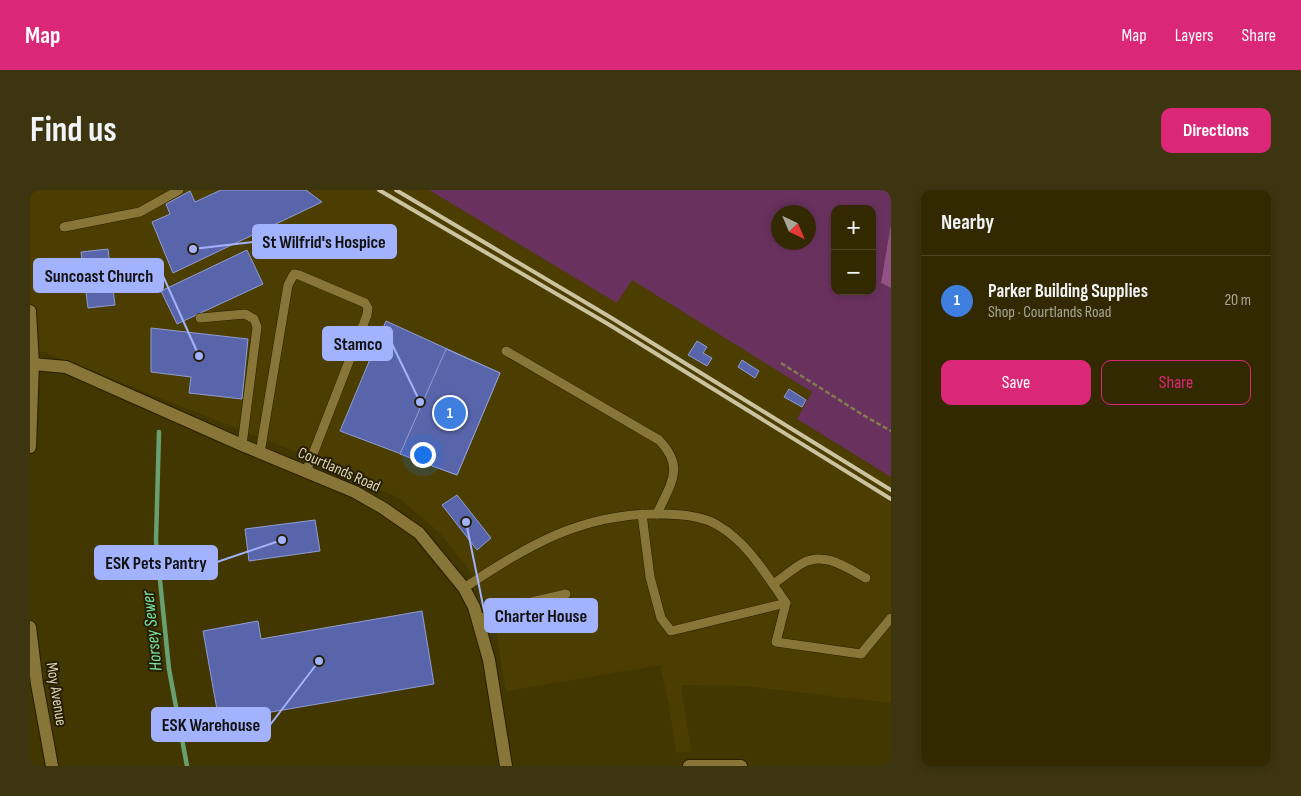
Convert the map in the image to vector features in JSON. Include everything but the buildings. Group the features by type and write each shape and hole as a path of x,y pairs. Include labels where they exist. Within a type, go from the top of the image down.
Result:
{"street":[{"path":"30,311 33,364 30,447"},
{"name":"Courtlands Road","path":"33,364 66,367 260,453 355,492 383,508 419,533 469,595 478,619 489,660 506,766"},
{"name":"Moy Avenue","path":"30,627 37,684 52,766"},
{"path":"689,766 741,766"}],"lane":[{"path":"64,227 140,212 179,190"},
{"path":"260,453 288,284 294,274 299,274 364,303 368,308 367,315 306,472"},
{"path":"200,318 245,314 254,319 257,327 242,445"},
{"path":"506,351 659,440 666,447 674,465 675,474 657,514"},
{"path":"642,514 650,577 661,618 671,631 786,603"},
{"path":"464,588 529,547 567,530 609,518 642,514 682,514 718,525 748,550 773,584 786,603 776,642 861,654 891,618"},
{"path":"773,584 804,562 817,558 832,561 866,578"},
{"path":"478,619 520,607 527,602 566,594"}],"path":[{"path":"781,363 891,431"}],"shaded area":[{"path":"30,190 429,190 617,303 632,280 813,392 797,419 891,477 891,703 746,686 681,685 691,751 676,753 669,705 660,665 506,691 495,626 486,602 467,567 439,532 399,498 317,460 44,352 30,352"},
{"path":"429,190 891,190 891,224 881,283 891,288 891,477 797,419 812,392 632,280 617,303"},
{"path":"891,224 891,288 881,283"}],"waterway":[{"name":"Horsey Sewer","path":"159,432 156,541 169,669 187,766"}],"railway":[{"path":"379,190 608,324 891,499"},
{"path":"396,190 610,317 891,490"}],"place":[{"name":"St Wilfrid's Hospice","path":"193,249"},
{"name":"Suncoast Church","path":"199,356"},
{"name":"Stamco","path":"420,402"},
{"name":"Parker Building Supplies","path":"450,413"},
{"name":"Charter House","path":"466,522"},
{"name":"ESK Pets Pantry","path":"282,540"},
{"name":"ESK Warehouse","path":"319,661"}]}
